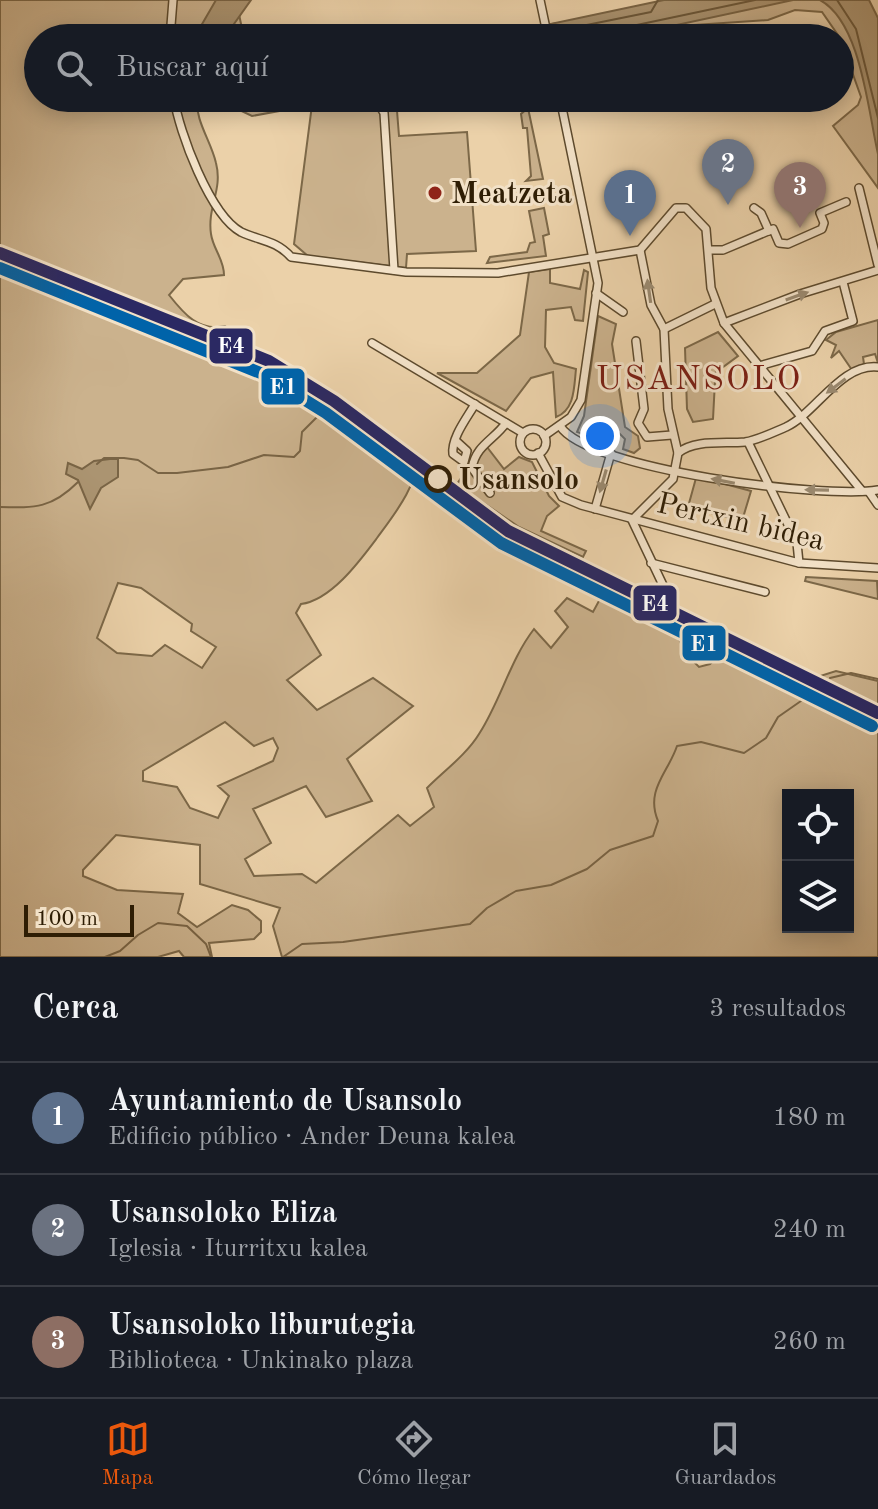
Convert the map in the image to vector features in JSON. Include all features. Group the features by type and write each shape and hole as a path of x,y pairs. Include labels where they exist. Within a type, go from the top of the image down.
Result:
{"street":[{"path":"171,24 173,0"},
{"path":"540,0 545,24"},
{"path":"178,112 193,160 222,214 241,232 281,246 291,257 394,270 498,273 640,250 681,207 706,229 715,304 724,323 800,417 870,491 878,505"},
{"path":"383,112 394,270"},
{"path":"544,436 576,411 581,400 598,283 563,112"},
{"path":"724,323 878,268 859,188"},
{"path":"754,208 761,213 779,243 788,244 822,229 824,223 820,213 846,202"},
{"path":"710,250 723,250 771,230"},
{"path":"640,250 651,305 664,329 672,435 678,453 673,479 632,523 671,602"},
{"path":"759,366 812,351 825,331 853,321 843,282"},
{"path":"596,293 623,312"},
{"path":"664,329 715,304"},
{"path":"636,341 644,409 638,423 647,437 672,435"},
{"path":"372,343 523,433"},
{"path":"678,453 684,448 748,442 789,425 856,372 878,367"},
{"path":"455,440 475,404"},
{"path":"490,493 472,468 480,447 506,423"},
{"path":"560,426 565,434 578,441 676,471 771,489 870,491"},
{"path":"523,433 534,429 544,436"},
{"path":"523,433 521,448 527,453 538,453 544,448 544,436"},
{"path":"748,442 797,543 799,563"},
{"name":"Pertxin bidea","path":"538,453 562,497 632,523 799,563 878,568"},
{"path":"595,509 611,453"},
{"name":"Pertxin bidea","path":"651,563 765,592"},
{"path":"676,618 681,634"}],"shaded area":[{"path":"0,0 236,0 241,24 24,24 24,112 198,112 218,173 210,224 224,275 183,279 169,295 193,320 207,326 225,326 265,355 386,431 415,457 416,467 409,488 397,511 370,548 333,588 301,604 296,613 321,655 287,680 317,710 373,678 413,706 347,759 372,801 326,817 306,786 253,809 271,843 245,859 254,876 302,874 316,883 398,815 410,826 434,807 427,788 479,734 518,654 534,629 551,648 568,627 555,611 567,598 593,612 607,586 668,613 685,653 699,667 710,664 729,645 811,679 836,671 878,681 878,957 282,957 273,926 280,908 200,884 200,845 116,835 83,870 83,876 117,890 183,894 178,913 197,927 232,905 248,910 261,921 261,932 254,939 209,943 212,957 184,957 179,951 158,957 0,957","holes":["118,583 141,588 192,624 191,631 216,647 202,668 165,645 152,656 117,653 97,638","225,722 254,746 273,738 278,748 273,761 218,786 229,796 218,818 190,808 177,787 143,781 143,771"]},
{"path":"702,0 844,0 878,76 878,188 833,126 850,112 854,112 861,97 854,77 854,24 830,24 822,12 795,10 768,20 709,24 552,24"},
{"path":"244,112 274,112 252,116"},
{"path":"311,112 397,112 399,136 467,132 476,251 407,254 406,268 308,256 294,244"},
{"path":"529,112 543,179 526,181 531,176 527,128 523,128 521,114"},
{"path":"544,208 549,234 543,236 546,256 487,263 490,257 527,252 530,243 535,242 529,211"},
{"path":"550,269 550,283 580,289 584,270 588,272 583,321 575,320 571,307 546,310 545,347 554,363 576,369 572,397 562,414 556,417 553,372 531,378 506,411 437,373 477,373 520,335 529,272"},
{"path":"598,316 616,324 612,344 625,427 638,436 640,448 634,453 623,449 625,439 619,433 610,434 606,442 577,432 584,416"},
{"path":"878,320 878,363 875,354 863,357 864,364 852,370 839,351 831,358 836,345 826,340 836,332"},
{"path":"718,332 738,356 711,376 715,381 713,419 693,422 687,409 685,348"},
{"path":"487,447 504,469 519,457 532,462 549,496 559,506 547,516 541,531 586,551 583,557 519,527 469,493 472,489 468,486 465,489 457,484 478,453"},
{"path":"696,478 751,491 742,521 688,507"},
{"path":"806,577 877,581 878,599 805,581"}],"water":[{"path":"216,0 251,0 234,24 202,24"},
{"path":"664,0 793,0 681,24 550,24"},
{"path":"820,0 869,0 878,18 878,154 854,47 854,24 843,24 834,11"},
{"path":"118,459 118,477 101,488 90,509 78,480 66,474 68,463 82,469 94,461"}],"waterway":[{"path":"97,464 104,458 124,458 138,460 158,473 177,473 228,467 264,455 294,457 300,451 302,432 327,407"},
{"path":"0,507 43,505 60,497 78,482"},
{"path":"830,678 851,673 878,679"},
{"path":"283,957 302,944 343,942 470,924 487,908 516,891 551,885 587,869 610,850 653,836 658,821 654,800 656,791 677,746 701,742 744,753 766,738 778,717 821,687"},
{"path":"105,957 120,951 158,923 187,926 206,944 211,957"}],"transit line":[{"name":"E4","path":"0,253 269,361 334,401 508,531 878,713"},
{"name":"E1","path":"0,268 263,374 326,413 501,543 872,726"}],"place":[{"name":"Meatzeta","path":"435,193"},
{"name":"Usansoloko Eliza","path":"728,205"},
{"name":"Usansoloko liburutegia","path":"800,228"},
{"name":"Ayuntamiento de Usansolo","path":"630,236"},
{"name":"Usansolo","path":"438,479"}],"district":[{"name":"USANSOLO","path":"699,377"}]}
